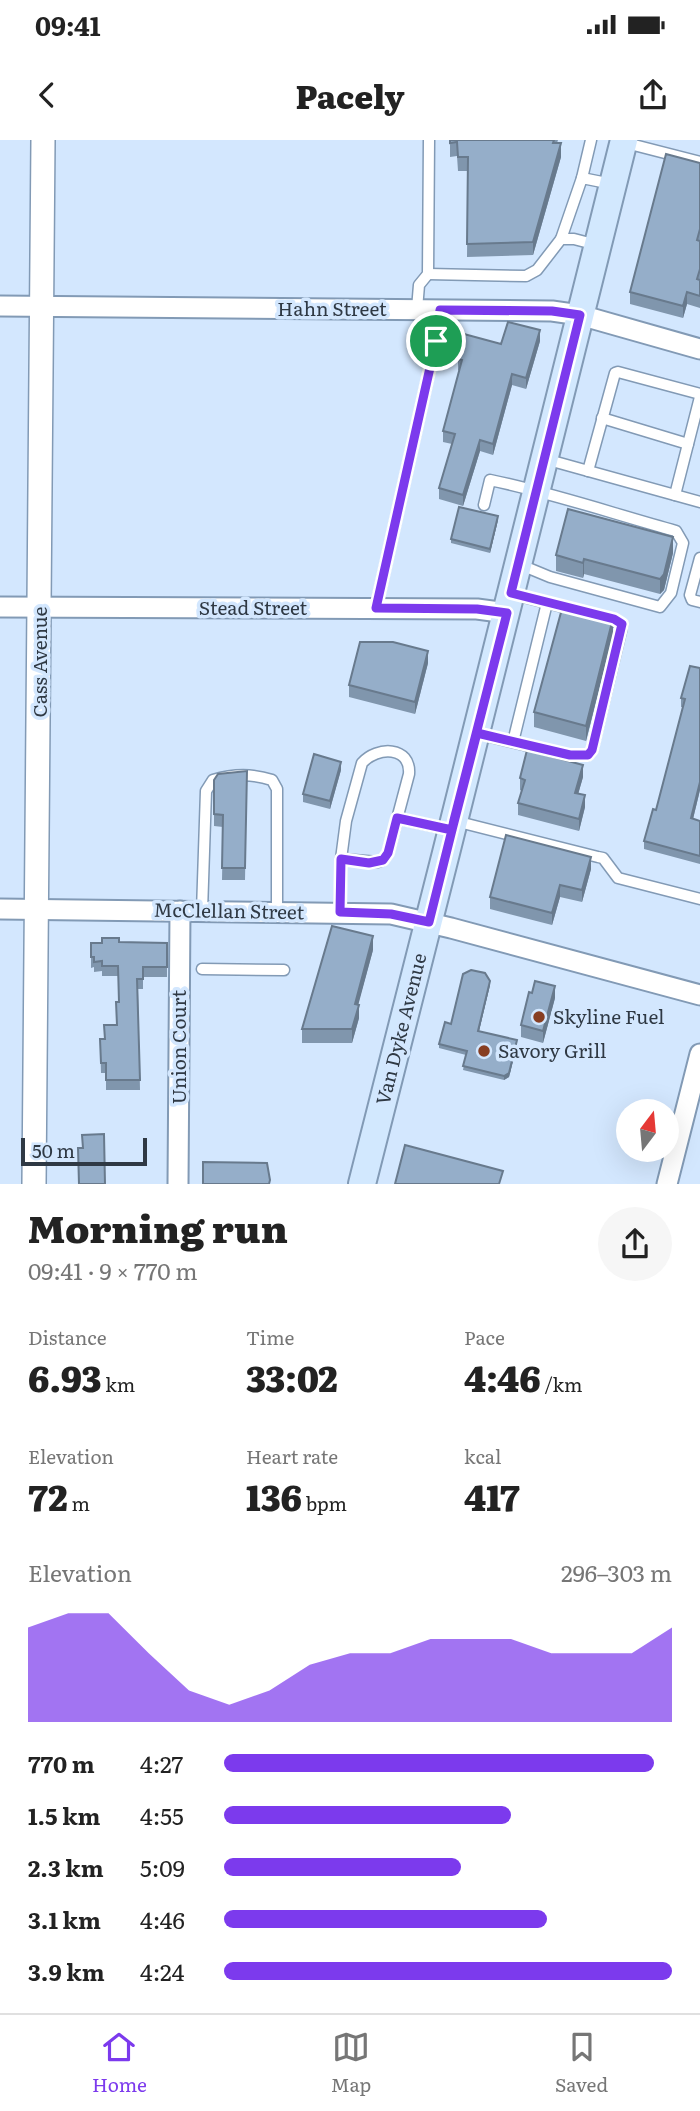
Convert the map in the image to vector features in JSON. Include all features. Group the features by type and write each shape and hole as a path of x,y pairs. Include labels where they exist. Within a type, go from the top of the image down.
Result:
{"main road":[{"name":"Van Dyke Avenue","path":"362,1184 623,141"}],"street":[{"name":"Cass Avenue","path":"34,1184 43,140"},
{"name":"Hahn Street","path":"0,306 552,311 580,315 700,349"},
{"name":"Stead Street","path":"0,607 477,609 509,603"},
{"name":"McClellan Street","path":"0,909 391,914 700,995"},
{"name":"Union Court","path":"178,1184 180,911"},
{"path":"667,1184 700,1054"}],"lane":[{"path":"417,309 419,285 428,274 429,140"},
{"path":"428,274 526,276 537,270 561,239 582,178 591,140"},
{"path":"623,141 700,162"},
{"path":"582,178 613,185"},
{"path":"561,239 574,239 597,245"},
{"path":"376,608 436,341 440,310"},
{"path":"588,471 613,376 618,372 700,395 675,495"},
{"path":"602,418 688,444"},
{"path":"544,459 700,502"},
{"path":"484,505 490,480 537,490 676,531 683,543 671,593 660,607 550,577 519,564"},
{"path":"700,558 690,595 692,600 700,602"},
{"path":"477,733 581,757 592,750 596,737 622,624 614,619 547,603 509,603"},
{"path":"513,742 547,603"},
{"path":"340,912 341,859 346,821 362,763 377,751 388,750 407,758 410,766 388,853 383,860 369,863 341,859"},
{"path":"202,911 206,791 213,780 247,774 272,780 277,789 277,912"},
{"path":"397,818 453,825 598,856 618,878 700,899"},
{"path":"202,969 284,970"}],"building":[{"path":"450,140 554,140 553,143 561,143 533,242 467,244 468,157 458,157 457,142 450,143"},
{"path":"666,154 700,163 700,229 697,240 700,241 700,269 697,279 700,280 700,296 687,292 683,306 630,292"},
{"path":"508,322 540,330 526,378 512,374 493,444 480,440 463,495 439,488 455,434 443,431 462,360 458,359 464,334 501,344"},
{"path":"459,507 498,516 490,549 451,539"},
{"path":"568,509 673,537 664,574 660,579 584,559 583,563 556,555"},
{"path":"563,605 613,618 586,726 534,712"},
{"path":"360,642 393,642 428,651 415,702 349,685"},
{"path":"690,666 700,668 700,782 691,818 700,821 700,856 644,841 653,809 656,810 685,699 681,698"},
{"path":"527,750 583,765 575,793 585,795 579,819 518,803 525,780 520,778"},
{"path":"314,754 341,762 330,801 303,794"},
{"path":"247,771 245,868 222,868 223,815 214,814 214,780 218,774"},
{"path":"506,835 591,857 582,890 560,885 552,913 490,897"},
{"path":"332,926 373,936 355,1004 359,1005 352,1029 302,1029"},
{"path":"102,938 119,938 119,942 167,943 167,967 143,967 143,979 137,979 140,1080 106,1080 106,1063 101,1063 100,1039 105,1039 104,1025 117,1025 116,1002 119,1002 118,966 102,966 102,961 94,962 94,957 91,957 91,943 102,943"},
{"path":"471,970 485,973 490,981 478,1031 517,1040 509,1073 504,1076 463,1066 467,1051 439,1044 445,1022 451,1024 463,974"},
{"path":"535,981 555,986 543,1031 521,1025 529,992 532,993"},
{"path":"104,1134 105,1184 79,1184 78,1148 83,1148 82,1135"},
{"path":"405,1145 503,1171 499,1184 395,1184"},
{"path":"203,1162 267,1163 269,1184 203,1184"}],"place":[{"name":"Skyline Fuel","path":"539,1017"},
{"name":"Savory Grill","path":"484,1051"}],"route":[{"path":"436,341 376,608 477,609 507,613 454,820 452,830 429,922 391,914 340,912 341,859 369,863 383,860 388,853 397,818 452,830 477,733 570,755 588,755 592,750 622,624 614,619 511,593 580,315 552,311 440,310 436,341"}]}
